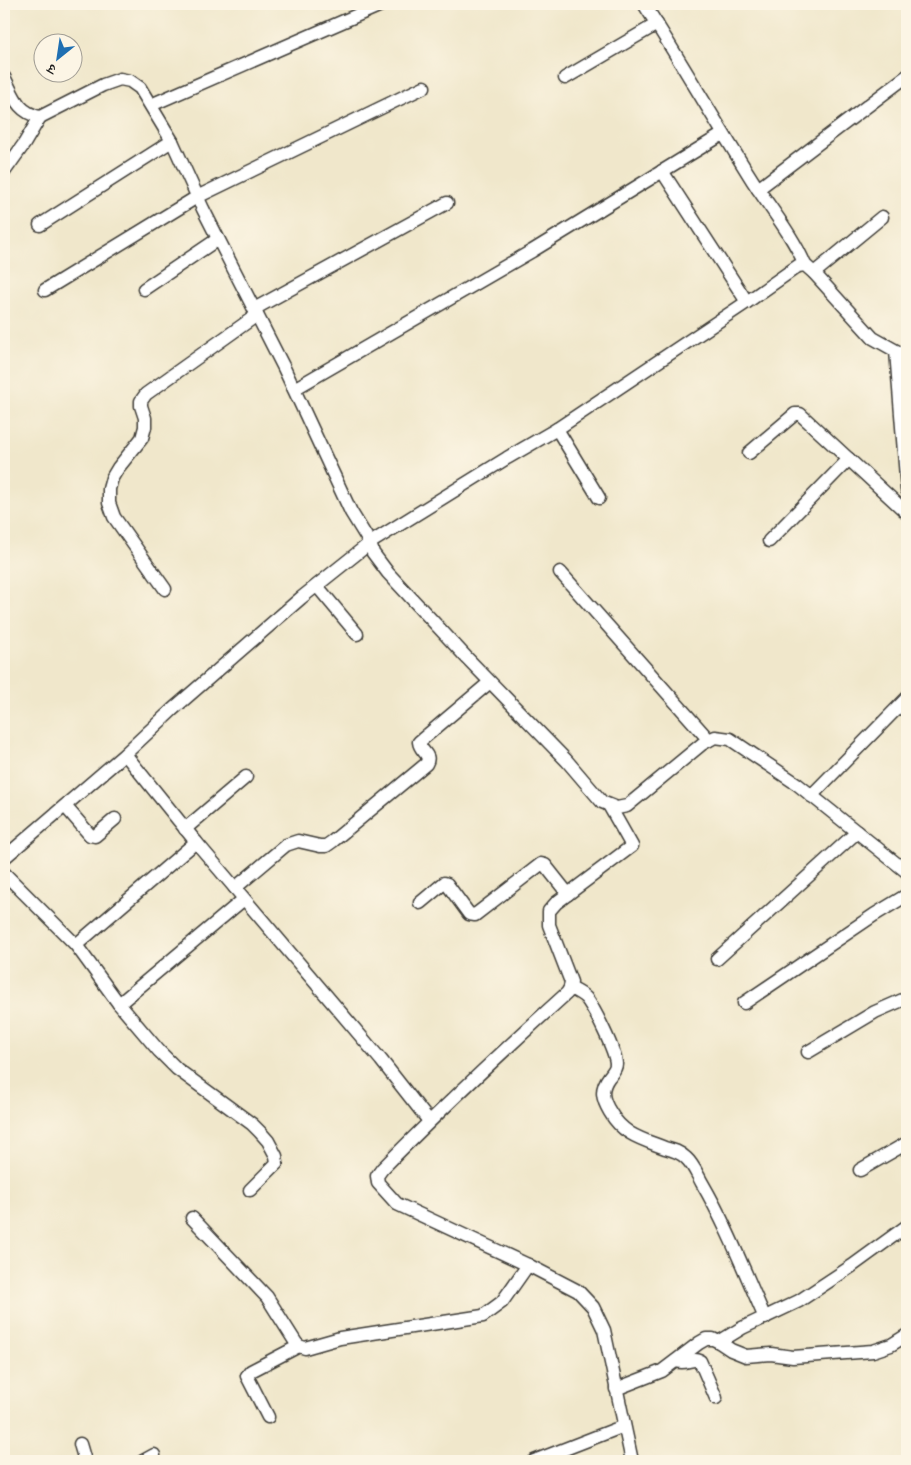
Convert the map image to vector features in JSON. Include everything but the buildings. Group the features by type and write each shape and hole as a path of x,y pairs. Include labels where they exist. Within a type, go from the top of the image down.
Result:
{"street":[{"path":"151,105 383,4"},
{"path":"644,4 723,134 809,269 873,338 902,354 907,490"},
{"path":"565,78 657,24"},
{"path":"758,189 907,76"},
{"path":"4,77 20,108 30,115 40,117"},
{"path":"4,172 40,117 102,86 120,79 130,80 140,88 172,142 197,197 294,389 351,512 370,544 373,553 388,573 566,761 602,802 617,808 627,806 702,744 715,737 730,739 797,784 907,872"},
{"path":"45,290 197,197 424,87"},
{"path":"294,389 532,251 723,134"},
{"path":"40,225 172,142"},
{"path":"662,170 747,302"},
{"path":"165,588 114,517 109,502 109,488 112,478 142,438 145,418 141,401 146,394 255,312 447,203"},
{"path":"809,269 882,217"},
{"path":"144,289 218,239"},
{"path":"4,858 316,586 370,544 557,429 798,266 809,269"},
{"path":"749,453 795,414 800,414 907,513"},
{"path":"557,429 599,498"},
{"path":"769,541 849,459"},
{"path":"560,572 709,740"},
{"path":"316,586 357,634"},
{"path":"235,888 286,845 298,841 326,846 333,842 426,764 428,756 419,746 419,742 490,682"},
{"path":"811,796 907,698"},
{"path":"125,754 185,829 381,1060 429,1121"},
{"path":"185,829 246,777"},
{"path":"65,806 90,835 93,836 115,819"},
{"path":"610,806 632,846 556,903 549,911 549,925 570,982 570,988 567,993 484,1068 429,1121 377,1176 378,1183 397,1204 528,1265 578,1292 593,1307 604,1330 632,1461"},
{"path":"717,958 857,832"},
{"path":"76,944 196,842"},
{"path":"420,903 444,883 447,884 470,914 475,915 541,864 545,865 568,894"},
{"path":"4,873 76,944 119,1004 177,1069 252,1124 268,1140 276,1156 277,1163 250,1190"},
{"path":"744,1003 874,915 907,895"},
{"path":"119,1004 244,899"},
{"path":"570,988 580,993 586,999 594,1011 614,1054 615,1069 602,1090 609,1111 617,1123 629,1134 678,1152 691,1163 711,1198 765,1318"},
{"path":"808,1052 875,1012 907,998"},
{"path":"860,1170 907,1143"},
{"path":"192,1218 267,1298 296,1343 304,1348 340,1338 483,1316 502,1302 528,1265"},
{"path":"719,1342 742,1328 799,1301 907,1226"},
{"path":"616,1388 662,1371 706,1339 719,1342 731,1350 746,1356 762,1354 808,1357 873,1351 891,1345 907,1336"},
{"path":"268,1417 247,1376 251,1371 299,1346"},
{"path":"676,1361 680,1363 695,1359 700,1361 716,1398"},
{"path":"534,1461 624,1426"},
{"path":"80,1444 84,1461"}]}
